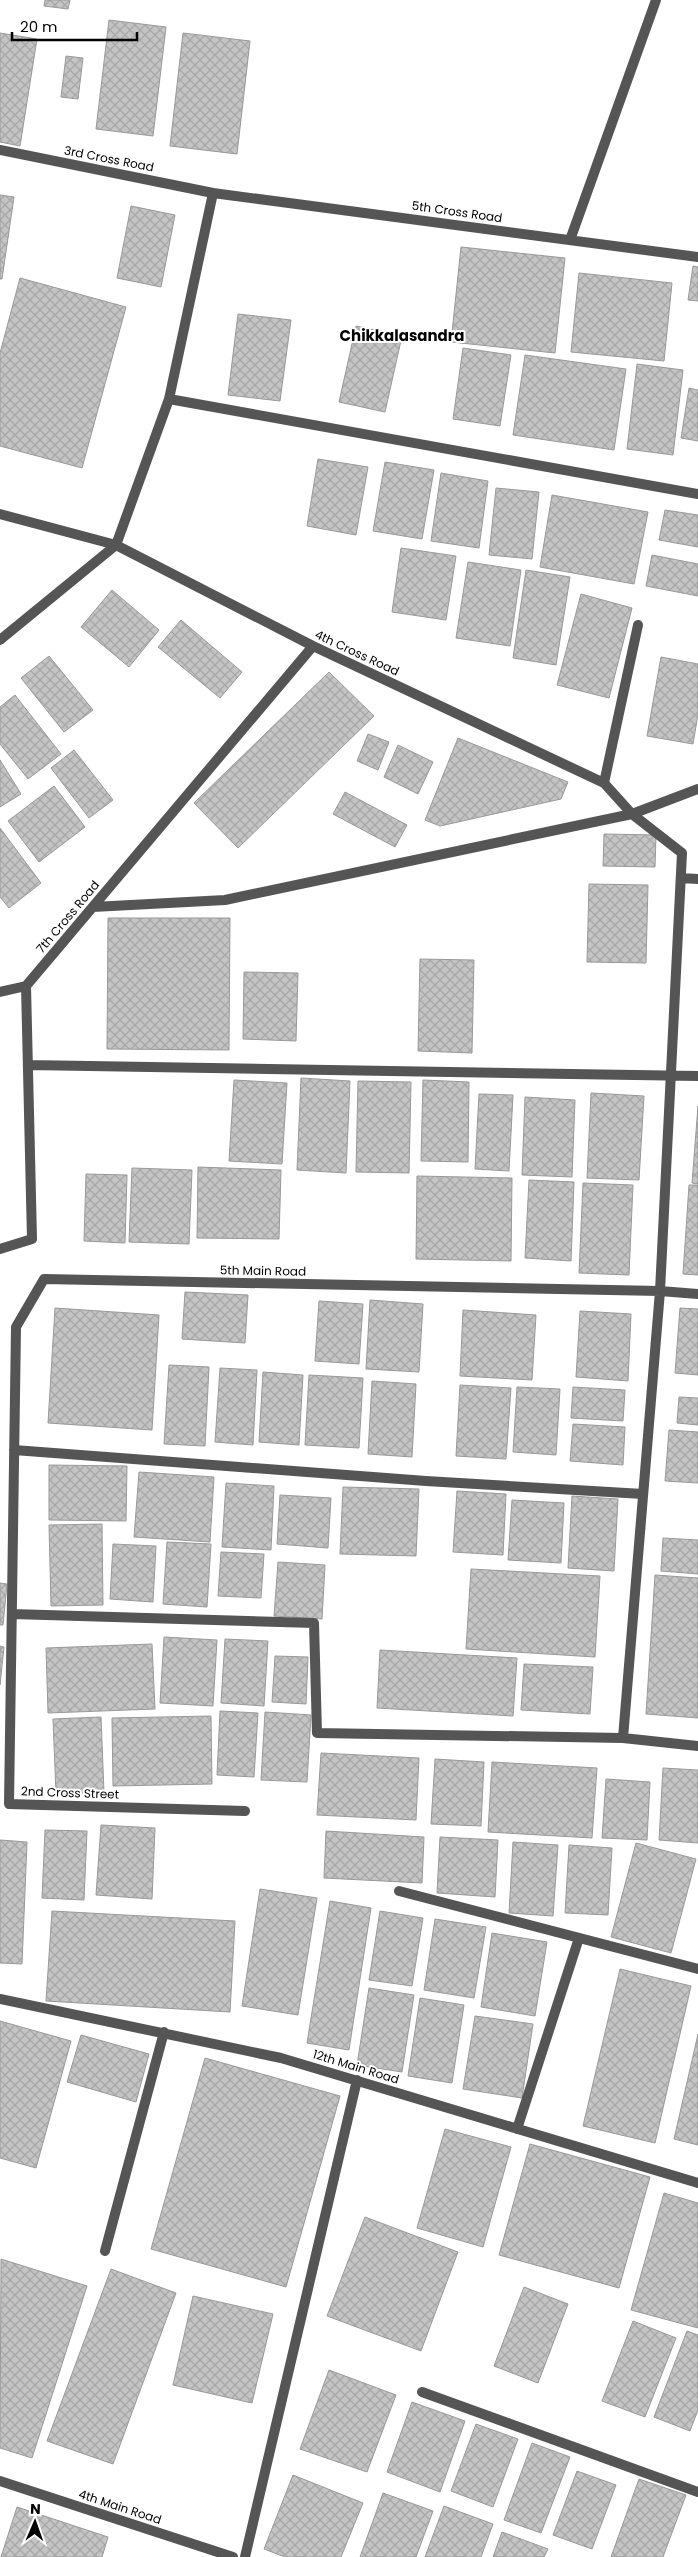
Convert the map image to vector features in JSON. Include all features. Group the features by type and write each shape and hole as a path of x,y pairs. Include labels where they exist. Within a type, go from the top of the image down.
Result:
{"street":[{"path":"570,240 656,0"},
{"name":"3rd Cross Road","path":"0,150 213,193"},
{"path":"0,640 116,545 169,399 213,193"},
{"name":"5th Cross Road","path":"213,193 698,257"},
{"path":"169,399 698,494"},
{"name":"4th Cross Road","path":"0,514 116,545 313,646 604,783 632,814 682,853 681,878"},
{"path":"604,783 638,625"},
{"name":"7th Cross Road","path":"26,986 313,646"},
{"path":"93,907 225,900 632,814 698,789"},
{"path":"623,1738 660,1291 681,878 698,879"},
{"path":"0,992 26,986 32,1239 0,1249"},
{"path":"28,1065 670,1074 698,1076"},
{"name":"5th Main Road","path":"14,1450 16,1328 44,1279 660,1291"},
{"path":"660,1291 698,1294"},
{"path":"14,1450 416,1481 643,1494"},
{"name":"2nd Cross Street","path":"14,1450 9,1804 245,1811"},
{"path":"12,1614 314,1623 316,1733 623,1738 698,1746"},
{"path":"399,1891 698,1969"},
{"path":"518,2129 579,1938"},
{"name":"12th Main Road","path":"0,1999 282,2058 698,2183"},
{"path":"105,2251 164,2032"},
{"path":"245,2557 357,2080"},
{"path":"422,2392 698,2492"},
{"name":"4th Main Road","path":"0,2481 233,2557"}],"building":[{"path":"45,0 70,0 68,9 44,6"},
{"path":"109,20 166,27 153,136 96,129"},
{"path":"0,33 37,39 20,146 0,142"},
{"path":"183,33 250,41 237,154 170,146"},
{"path":"66,56 83,58 78,99 61,97"},
{"path":"0,195 14,197 2,279 0,279"},
{"path":"131,206 175,215 161,287 117,278"},
{"path":"461,247 565,258 555,353 451,342"},
{"path":"693,266 698,267 698,301 688,300"},
{"path":"579,273 672,283 664,361 571,352"},
{"path":"20,278 126,307 82,468 0,446 0,353"},
{"path":"238,314 291,320 280,401 228,395"},
{"path":"356,326 402,336 385,412 339,402"},
{"path":"463,348 511,355 500,426 453,419"},
{"path":"525,355 626,369 614,450 513,435"},
{"path":"637,364 683,370 673,455 627,449"},
{"path":"689,388 698,390 698,441 681,438"},
{"path":"318,459 368,467 356,535 307,526"},
{"path":"385,462 434,470 422,539 373,531"},
{"path":"441,473 488,481 479,548 431,541"},
{"path":"496,488 539,492 532,559 489,555"},
{"path":"552,495 648,512 634,584 540,567"},
{"path":"665,510 698,515 698,547 659,540"},
{"path":"401,548 456,556 446,620 392,612"},
{"path":"652,555 698,564 698,596 646,586"},
{"path":"468,562 521,570 510,646 456,638"},
{"path":"526,570 570,577 556,665 513,658"},
{"path":"112,590 159,630 129,667 81,627"},
{"path":"581,594 632,608 609,698 557,685"},
{"path":"181,620 242,672 220,698 158,647"},
{"path":"49,656 93,710 64,732 21,678"},
{"path":"661,657 698,664 698,714 693,744 647,736"},
{"path":"329,672 374,716 238,848 194,803"},
{"path":"15,695 61,754 28,779 0,744 0,707"},
{"path":"368,734 389,742 378,770 357,761"},
{"path":"458,738 568,782 561,799 440,826 425,820"},
{"path":"398,745 433,762 418,794 384,777"},
{"path":"74,750 113,800 89,818 51,768"},
{"path":"0,760 21,794 0,807"},
{"path":"54,786 85,827 39,862 8,821"},
{"path":"345,792 407,825 395,847 333,814"},
{"path":"0,828 41,883 9,908 0,897"},
{"path":"604,834 656,835 655,867 603,866"},
{"path":"589,884 648,885 646,963 587,962"},
{"path":"108,918 230,918 229,1050 107,1049"},
{"path":"420,959 474,960 472,1053 418,1051"},
{"path":"244,972 298,973 296,1041 243,1039"},
{"path":"301,1078 350,1081 346,1173 297,1170"},
{"path":"234,1080 287,1083 282,1164 229,1161"},
{"path":"423,1080 469,1082 468,1162 421,1161"},
{"path":"358,1081 411,1082 409,1173 356,1172"},
{"path":"591,1093 644,1096 639,1180 587,1178"},
{"path":"479,1094 513,1095 509,1171 475,1169"},
{"path":"525,1097 575,1100 572,1177 522,1175"},
{"path":"698,1106 698,1184 692,1183"},
{"path":"198,1167 281,1170 279,1239 197,1238"},
{"path":"132,1168 192,1170 189,1244 129,1242"},
{"path":"86,1174 127,1175 125,1243 84,1241"},
{"path":"417,1176 512,1178 511,1261 416,1259"},
{"path":"529,1180 574,1182 571,1261 525,1258"},
{"path":"583,1183 633,1185 629,1275 579,1273"},
{"path":"689,1185 698,1185 698,1275 683,1274"},
{"path":"185,1292 248,1295 245,1343 182,1339"},
{"path":"370,1300 423,1304 419,1372 366,1369"},
{"path":"319,1301 363,1304 359,1364 315,1361"},
{"path":"55,1308 159,1315 152,1430 48,1423"},
{"path":"680,1308 698,1309 698,1375 675,1373"},
{"path":"463,1310 536,1315 532,1380 460,1376"},
{"path":"580,1311 631,1314 628,1381 576,1377"},
{"path":"169,1365 209,1367 205,1446 164,1444"},
{"path":"220,1368 257,1370 253,1445 215,1442"},
{"path":"263,1372 303,1375 299,1445 259,1442"},
{"path":"309,1375 363,1378 359,1448 305,1445"},
{"path":"372,1381 416,1384 412,1457 368,1454"},
{"path":"460,1385 511,1388 506,1459 456,1456"},
{"path":"517,1387 560,1389 556,1455 513,1452"},
{"path":"573,1387 625,1390 623,1421 571,1418"},
{"path":"679,1397 698,1398 698,1425 677,1423"},
{"path":"573,1424 625,1427 623,1465 570,1461"},
{"path":"669,1430 698,1432 698,1483 665,1481"},
{"path":"49,1465 127,1466 126,1521 49,1520"},
{"path":"139,1472 214,1477 210,1542 134,1537"},
{"path":"226,1483 274,1486 271,1550 222,1547"},
{"path":"343,1487 419,1489 416,1556 340,1554"},
{"path":"457,1491 506,1494 503,1555 453,1552"},
{"path":"280,1495 331,1498 328,1548 277,1544"},
{"path":"572,1496 618,1499 614,1571 568,1568"},
{"path":"512,1500 564,1503 561,1563 508,1560"},
{"path":"102,1524 103,1605 51,1606 49,1525"},
{"path":"663,1538 698,1540 698,1574 661,1571"},
{"path":"167,1542 211,1544 207,1607 163,1604"},
{"path":"113,1544 156,1546 153,1602 110,1599"},
{"path":"221,1552 264,1554 261,1598 218,1596"},
{"path":"278,1562 325,1565 322,1619 274,1616"},
{"path":"471,1569 600,1576 595,1657 466,1649"},
{"path":"655,1575 698,1578 698,1718 646,1714"},
{"path":"0,1583 7,1584 3,1625 0,1625"},
{"path":"164,1637 217,1640 213,1706 160,1703"},
{"path":"225,1639 268,1641 264,1706 221,1703"},
{"path":"152,1644 155,1709 48,1713 46,1648"},
{"path":"0,1646 4,1647 0,1685"},
{"path":"380,1650 517,1658 513,1716 377,1708"},
{"path":"275,1656 308,1657 306,1704 272,1702"},
{"path":"524,1664 593,1667 590,1714 521,1710"},
{"path":"220,1711 258,1713 254,1777 217,1775"},
{"path":"265,1712 311,1715 307,1782 261,1780"},
{"path":"211,1716 212,1784 113,1786 112,1718"},
{"path":"101,1717 104,1792 56,1794 53,1719"},
{"path":"321,1753 419,1758 416,1820 317,1815"},
{"path":"435,1759 484,1762 481,1826 431,1824"},
{"path":"492,1762 597,1768 592,1838 488,1832"},
{"path":"663,1768 698,1770 698,1843 659,1840"},
{"path":"606,1779 650,1782 647,1840 602,1838"},
{"path":"101,1825 155,1828 152,1899 96,1895"},
{"path":"45,1830 87,1831 84,1900 42,1898"},
{"path":"326,1831 424,1837 422,1883 324,1878"},
{"path":"440,1837 498,1840 495,1897 437,1893"},
{"path":"0,1840 27,1842 22,1964 0,1963"},
{"path":"513,1842 558,1845 553,1916 509,1913"},
{"path":"636,1843 696,1859 671,1953 611,1937"},
{"path":"569,1845 612,1848 608,1915 565,1913"},
{"path":"260,1889 317,1898 298,2015 242,2006"},
{"path":"330,1901 371,1908 349,2050 307,2043"},
{"path":"52,1911 235,1921 230,2012 46,2001"},
{"path":"380,1911 423,1918 412,1986 369,1980"},
{"path":"435,1919 486,1927 474,1998 424,1990"},
{"path":"492,1933 547,1942 535,2016 481,2007"},
{"path":"620,1969 691,1986 655,2143 583,2126"},
{"path":"369,1988 414,1995 402,2072 357,2065"},
{"path":"420,1998 464,2005 452,2083 408,2076"},
{"path":"475,2016 533,2024 522,2098 463,2089"},
{"path":"0,2021 71,2041 36,2168 0,2158"},
{"path":"698,2034 698,2145 674,2139"},
{"path":"81,2035 149,2054 136,2102 67,2082"},
{"path":"205,2058 340,2096 286,2287 151,2249"},
{"path":"445,2129 511,2147 483,2247 417,2228"},
{"path":"530,2144 650,2177 619,2288 499,2255"},
{"path":"664,2193 698,2203 698,2328 631,2310"},
{"path":"365,2217 458,2252 421,2351 327,2316"},
{"path":"1,2259 87,2286 32,2458 0,2448"},
{"path":"111,2269 176,2293 113,2464 47,2441"},
{"path":"524,2287 568,2304 538,2383 494,2366"},
{"path":"193,2296 273,2314 252,2403 173,2385"},
{"path":"633,2321 676,2338 645,2417 602,2401"},
{"path":"687,2331 698,2335 698,2410 690,2431 654,2417"},
{"path":"329,2370 396,2395 367,2472 300,2449"},
{"path":"412,2402 465,2421 440,2492 387,2472"},
{"path":"476,2424 518,2439 493,2507 451,2491"},
{"path":"532,2443 570,2457 541,2533 504,2520"},
{"path":"577,2471 616,2485 592,2549 553,2535"},
{"path":"293,2475 363,2503 341,2557 285,2557 264,2549"},
{"path":"639,2479 686,2495 663,2557 611,2557"},
{"path":"383,2493 433,2511 416,2557 360,2557"},
{"path":"444,2506 493,2524 481,2557 425,2557"},
{"path":"17,2507 108,2537 102,2557 1,2557"},
{"path":"502,2532 548,2549 544,2557 493,2557"}],"district":[{"name":"Chikkalasandra","path":"402,336"}]}
